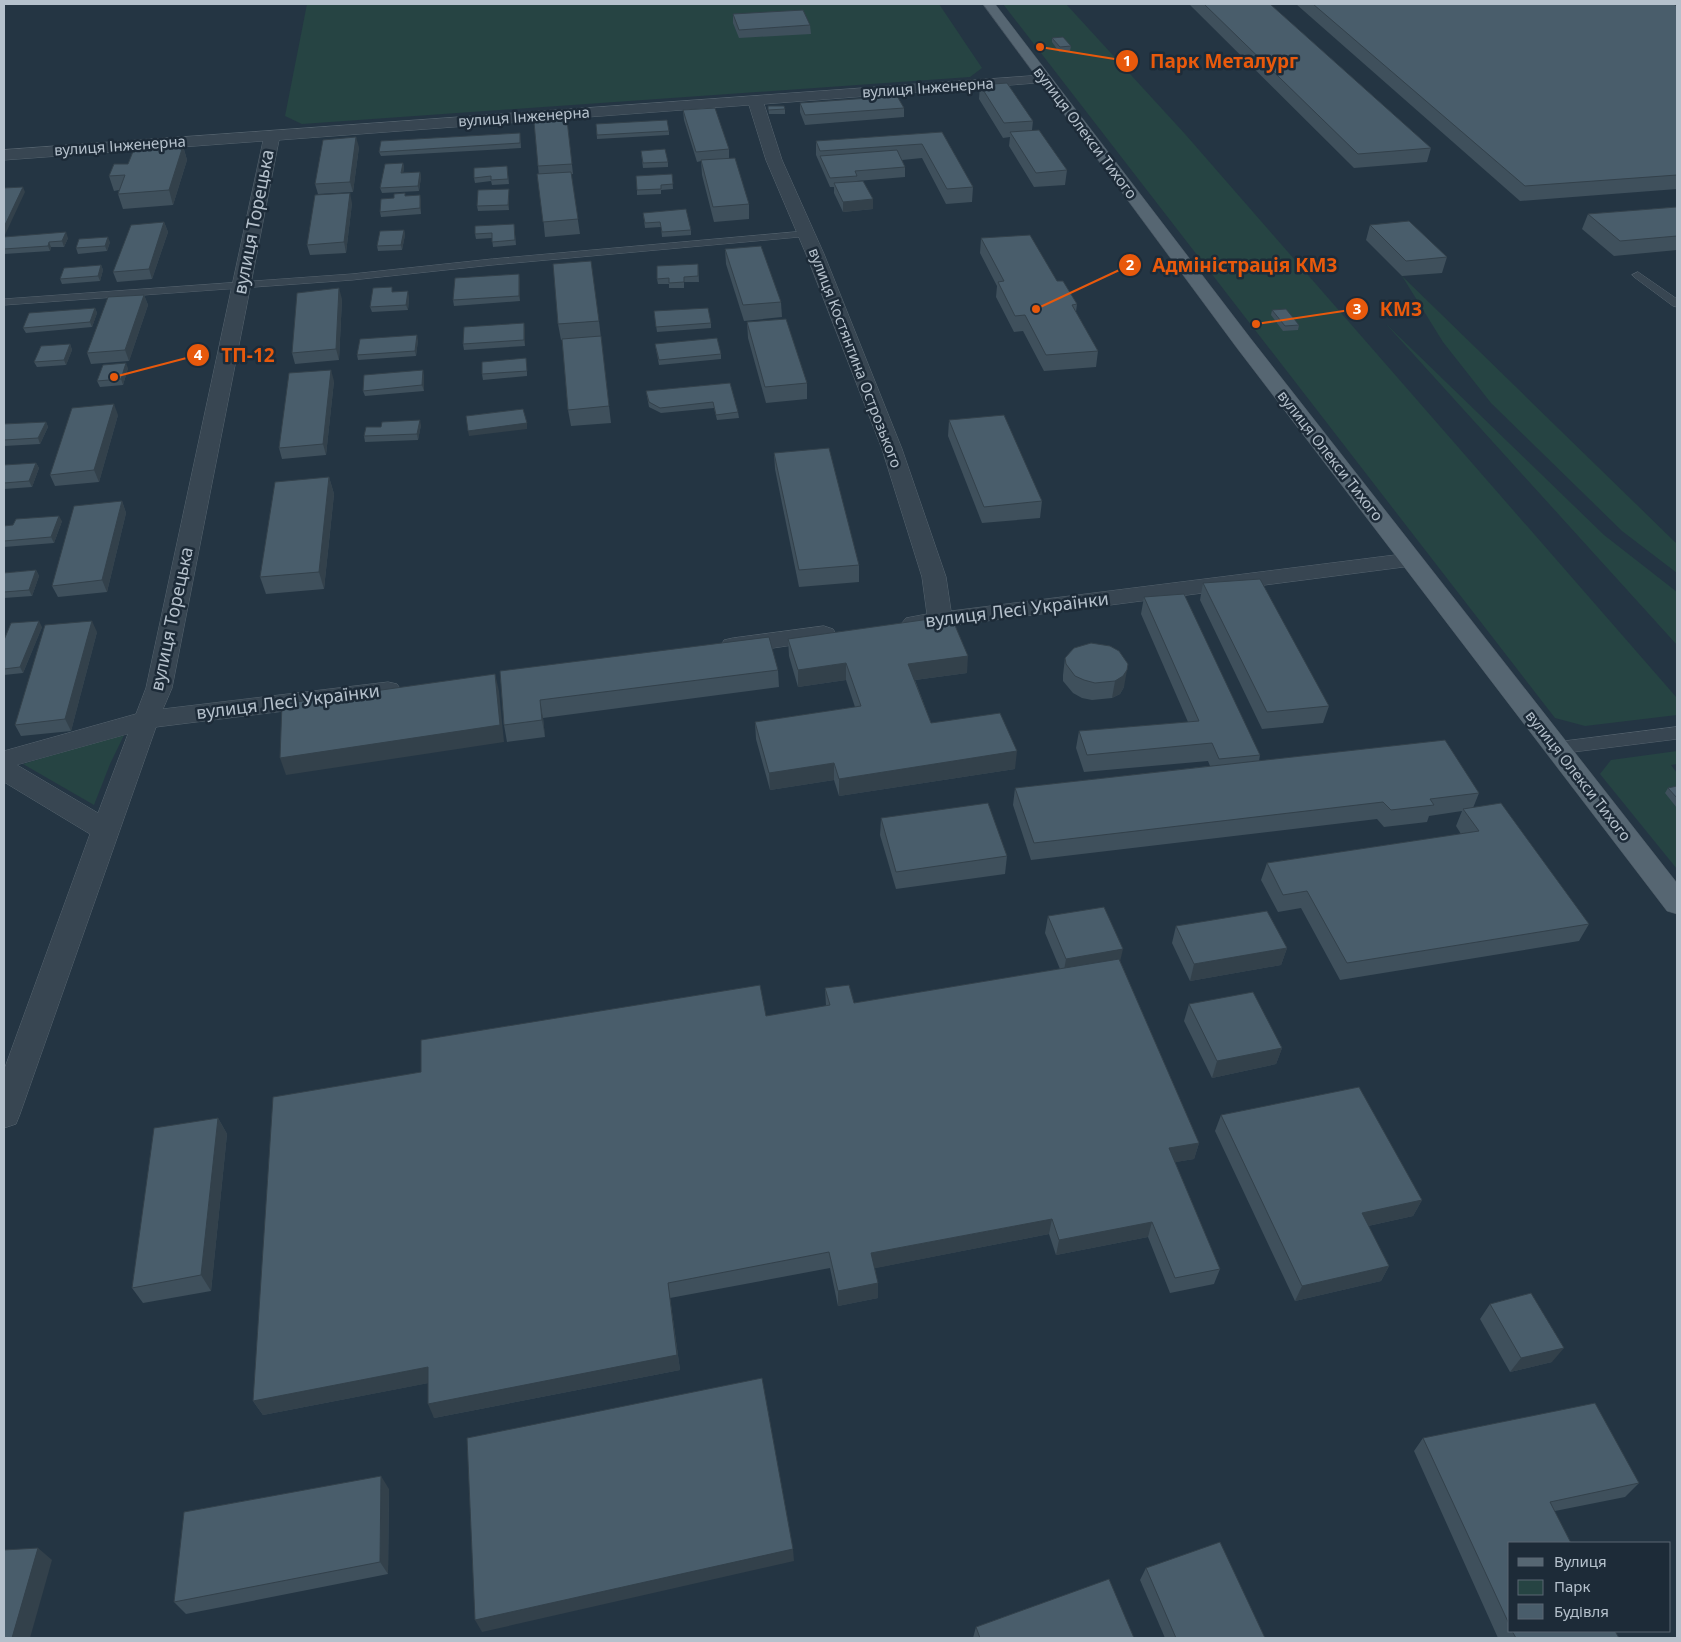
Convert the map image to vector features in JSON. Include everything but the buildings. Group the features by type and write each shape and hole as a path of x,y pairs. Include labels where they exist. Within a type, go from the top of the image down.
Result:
{"main road":[{"name":"вулиця Олекси Тихого","path":"989,4 1284,396 1677,903"}],"street":[{"name":"вулиця Інженерна","path":"4,155 1044,79"},
{"name":"вулиця Костянтина Острозького","path":"755,100 774,160 806,234 892,448 934,576 940,620"},
{"name":"вулиця Торецька","path":"4,1114 105,830 159,688 272,135"},
{"name":"вулиця Лесі Українки","path":"891,626 1411,560"},
{"path":"712,649 851,631"},
{"name":"вулиця Лесі Українки","path":"4,760 147,720 414,686"},
{"path":"4,770 105,830"}],"lane":[{"path":"4,302 241,285 806,234"},
{"path":"1638,275 1677,304"},
{"path":"1557,748 1677,733"}],"green space":[{"path":"307,4 939,4 982,68 970,77 302,124 285,116"},
{"path":"1003,4 1066,4 1185,134 1677,698 1677,715 1585,726 1555,718"},
{"path":"1402,276 1677,544 1677,573 1622,531 1491,403 1443,342"},
{"path":"1386,324 1604,535 1677,592 1677,645"},
{"path":"125,733 110,764 94,805 23,764"},
{"path":"1677,751 1677,764 1671,765 1677,773 1677,869 1600,774 1611,760"}],"place":[{"name":"Парк Металург","path":"1040,47"},
{"name":"Адміністрація КМЗ","path":"1036,309"},
{"name":"КМЗ","path":"1256,324"},
{"name":"ТП-12","path":"114,377"}]}
